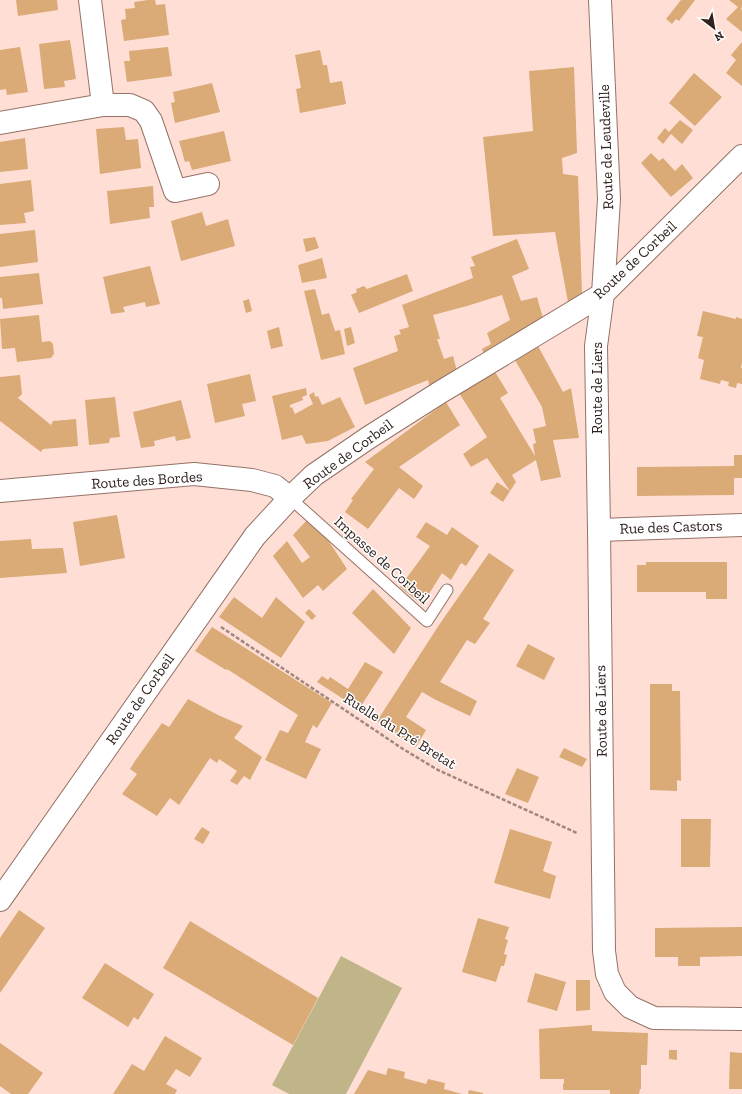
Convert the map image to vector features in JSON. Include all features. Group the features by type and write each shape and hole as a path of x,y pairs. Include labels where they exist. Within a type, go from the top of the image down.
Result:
{"street":[{"path":"90,0 103,105"},
{"name":"Route de Leudeville","path":"600,0 609,199 603,294"},
{"path":"0,123 103,105 130,105 144,111 151,121 175,191 208,184"},
{"name":"Route de Corbeil","path":"0,900 255,536 290,498 314,475 368,438 439,393 603,294 742,156"},
{"name":"Route de Liers","path":"603,294 596,346 604,951 607,974 615,992 630,1007 654,1018 742,1019"},
{"name":"Route des Bordes","path":"0,491 194,474 252,480 275,486 290,498"},
{"name":"Rue des Castors","path":"599,530 742,525"}],"lane":[{"name":"Impasse de Corbeil","path":"290,498 428,620 447,590"}],"path":[{"name":"Ruelle du Pré Bretat","path":"200,613 403,749 438,770 581,835 603,838"}],"shaded area":[{"path":"341,956 402,988 346,1094 289,1094 272,1085"}],"building":[{"path":"16,0 57,0 58,10 18,16"},
{"path":"155,0 156,5 165,4 169,35 124,41 121,20 126,19 125,9 135,8 134,2"},
{"path":"681,0 695,0 679,21 676,19 672,24 666,19"},
{"path":"729,0 742,0 742,32 726,19 738,7"},
{"path":"70,40 76,79 64,81 65,87 44,89 39,44"},
{"path":"742,42 742,86 726,73 736,60 731,55"},
{"path":"20,47 28,92 7,95 6,89 0,90 0,50"},
{"path":"168,47 172,76 127,82 124,61 130,61 129,51"},
{"path":"320,50 323,65 327,65 330,83 342,81 346,104 300,113 296,89 301,88 295,55"},
{"path":"574,67 577,153 562,158 563,174 578,176 582,294 568,302 555,232 493,236 483,137 533,131 529,71"},
{"path":"694,73 722,97 695,126 669,103"},
{"path":"212,83 220,112 175,123 171,103 175,102 173,92"},
{"path":"680,120 693,130 682,144 671,134 663,144 657,138 665,128 669,132"},
{"path":"124,127 126,140 138,139 141,168 100,174 96,129"},
{"path":"224,131 231,161 192,170 189,161 185,162 179,141"},
{"path":"25,138 28,169 0,172 0,142"},
{"path":"651,153 659,161 663,158 675,171 682,164 693,178 671,197 641,163"},
{"path":"31,180 34,211 24,213 26,223 0,225 0,184"},
{"path":"153,186 154,207 149,207 150,218 110,224 107,191"},
{"path":"202,212 206,226 228,219 235,246 181,261 171,221"},
{"path":"35,230 38,262 0,267 0,234"},
{"path":"315,237 319,248 306,252 303,239"},
{"path":"517,239 529,269 512,276 521,301 537,297 543,318 484,355 482,349 491,344 487,333 510,320 502,295 433,315 440,339 437,339 444,359 453,356 457,371 430,389 428,380 365,405 353,368 398,351 394,336 401,334 399,330 409,327 402,305 473,278 470,267 475,266 471,257"},
{"path":"322,258 327,278 302,283 298,265"},
{"path":"150,266 160,304 146,307 145,302 123,307 125,312 111,314 103,277"},
{"path":"39,273 43,304 3,309 2,298 0,298 0,277"},
{"path":"407,274 413,291 359,313 351,295 357,292 356,289 364,286 367,289"},
{"path":"315,289 322,315 329,313 335,331 340,330 345,354 321,360 304,291"},
{"path":"249,299 252,311 246,313 243,301"},
{"path":"703,311 736,319 736,317 742,319 742,384 737,383 736,388 728,386 729,382 721,380 720,384 700,379 704,360 698,358 703,337 697,336"},
{"path":"39,315 42,342 50,341 53,344 54,354 51,358 17,362 15,348 2,349 0,319"},
{"path":"279,327 283,346 271,349 267,331"},
{"path":"351,327 355,343 347,346 344,329"},
{"path":"538,346 563,392 571,388 579,438 553,440 561,477 541,481 536,460 512,475 516,482 510,491 487,458 471,467 463,454 487,437 459,393 495,372 508,393 500,398 535,456 533,444 536,443 533,429 546,426 542,407 515,360"},
{"path":"250,374 256,401 242,404 245,416 215,423 207,384"},
{"path":"20,375 22,394 18,398 51,425 53,421 76,419 78,446 43,449 41,452 0,421 0,377"},
{"path":"306,388 307,395 302,397 303,400 290,405 290,408 292,407 295,414 313,404 309,395 314,392 315,397 318,396 322,405 340,397 355,427 328,441 306,444 302,435 282,440 272,396"},
{"path":"115,397 120,437 110,438 109,443 89,445 85,400"},
{"path":"181,400 191,438 176,441 175,436 154,441 155,446 141,448 133,412"},
{"path":"446,402 460,425 399,467 423,486 414,499 399,488 368,529 345,512 353,500 351,499 374,469 365,462"},
{"path":"734,455 742,455 742,478 734,478 734,495 637,496 637,467 734,466"},
{"path":"497,482 510,491 503,502 490,493"},
{"path":"117,515 125,558 80,566 73,522"},
{"path":"308,519 328,540 347,569 323,591 318,585 303,598 273,556 287,541 302,563 310,557 293,535"},
{"path":"426,522 447,535 452,527 479,546 466,566 461,563 451,580 442,573 422,605 400,587 430,546 416,537"},
{"path":"31,539 32,549 63,548 67,573 0,578 0,541"},
{"path":"489,553 514,570 483,619 490,623 475,644 467,640 440,682 477,701 470,716 422,692 406,717 426,730 416,747 377,721 439,625"},
{"path":"646,562 727,562 727,599 706,599 706,592 637,592 637,565 646,565"},
{"path":"373,589 411,628 394,654 352,613"},
{"path":"234,597 262,618 276,597 305,622 281,658 219,617"},
{"path":"309,609 316,616 312,620 305,613"},
{"path":"212,627 332,703 317,728 313,725 305,742 321,749 306,779 265,760 280,730 288,733 298,715 227,669 226,670 195,651"},
{"path":"528,644 555,658 544,680 516,666"},
{"path":"365,662 383,672 359,709 317,682 322,676 328,680 330,677 348,689"},
{"path":"650,684 672,684 672,691 680,691 681,781 677,780 677,791 650,790"},
{"path":"188,699 243,726 234,738 262,757 250,780 244,776 237,785 230,781 237,771 219,759 217,763 210,758 179,805 170,798 157,816 122,794 137,774 130,769 135,761 162,723 169,727"},
{"path":"564,748 587,759 582,767 559,757"},
{"path":"517,768 539,777 528,803 505,794"},
{"path":"681,819 711,819 710,867 681,867"},
{"path":"202,827 210,832 203,844 194,839"},
{"path":"510,829 552,842 543,871 556,876 550,899 494,883"},
{"path":"19,910 45,928 0,993 0,938"},
{"path":"478,918 509,927 505,939 508,940 504,954 507,955 504,966 501,966 496,982 462,972"},
{"path":"190,921 318,998 293,1045 163,968"},
{"path":"742,927 742,956 700,957 700,966 678,966 678,957 655,957 655,928"},
{"path":"105,963 154,994 138,1020 134,1017 128,1027 82,998"},
{"path":"535,973 566,982 557,1011 527,1002"},
{"path":"576,980 590,980 590,1010 576,1011"},
{"path":"592,1025 592,1031 648,1033 647,1065 641,1065 641,1089 639,1094 610,1094 610,1090 563,1090 564,1079 540,1079 539,1029"},
{"path":"165,1036 202,1058 190,1077 176,1069 166,1084 177,1090 175,1094 113,1094 132,1064 144,1071"},
{"path":"0,1043 43,1073 28,1094 11,1094 0,1086"},
{"path":"669,1050 677,1050 677,1060 669,1059"},
{"path":"730,1052 742,1053 742,1089 729,1089"},
{"path":"388,1068 405,1072 404,1078 426,1084 428,1079 445,1083 444,1089 462,1094 354,1094 368,1070 386,1075"},
{"path":"469,1090 483,1093 483,1094 468,1094"}]}
